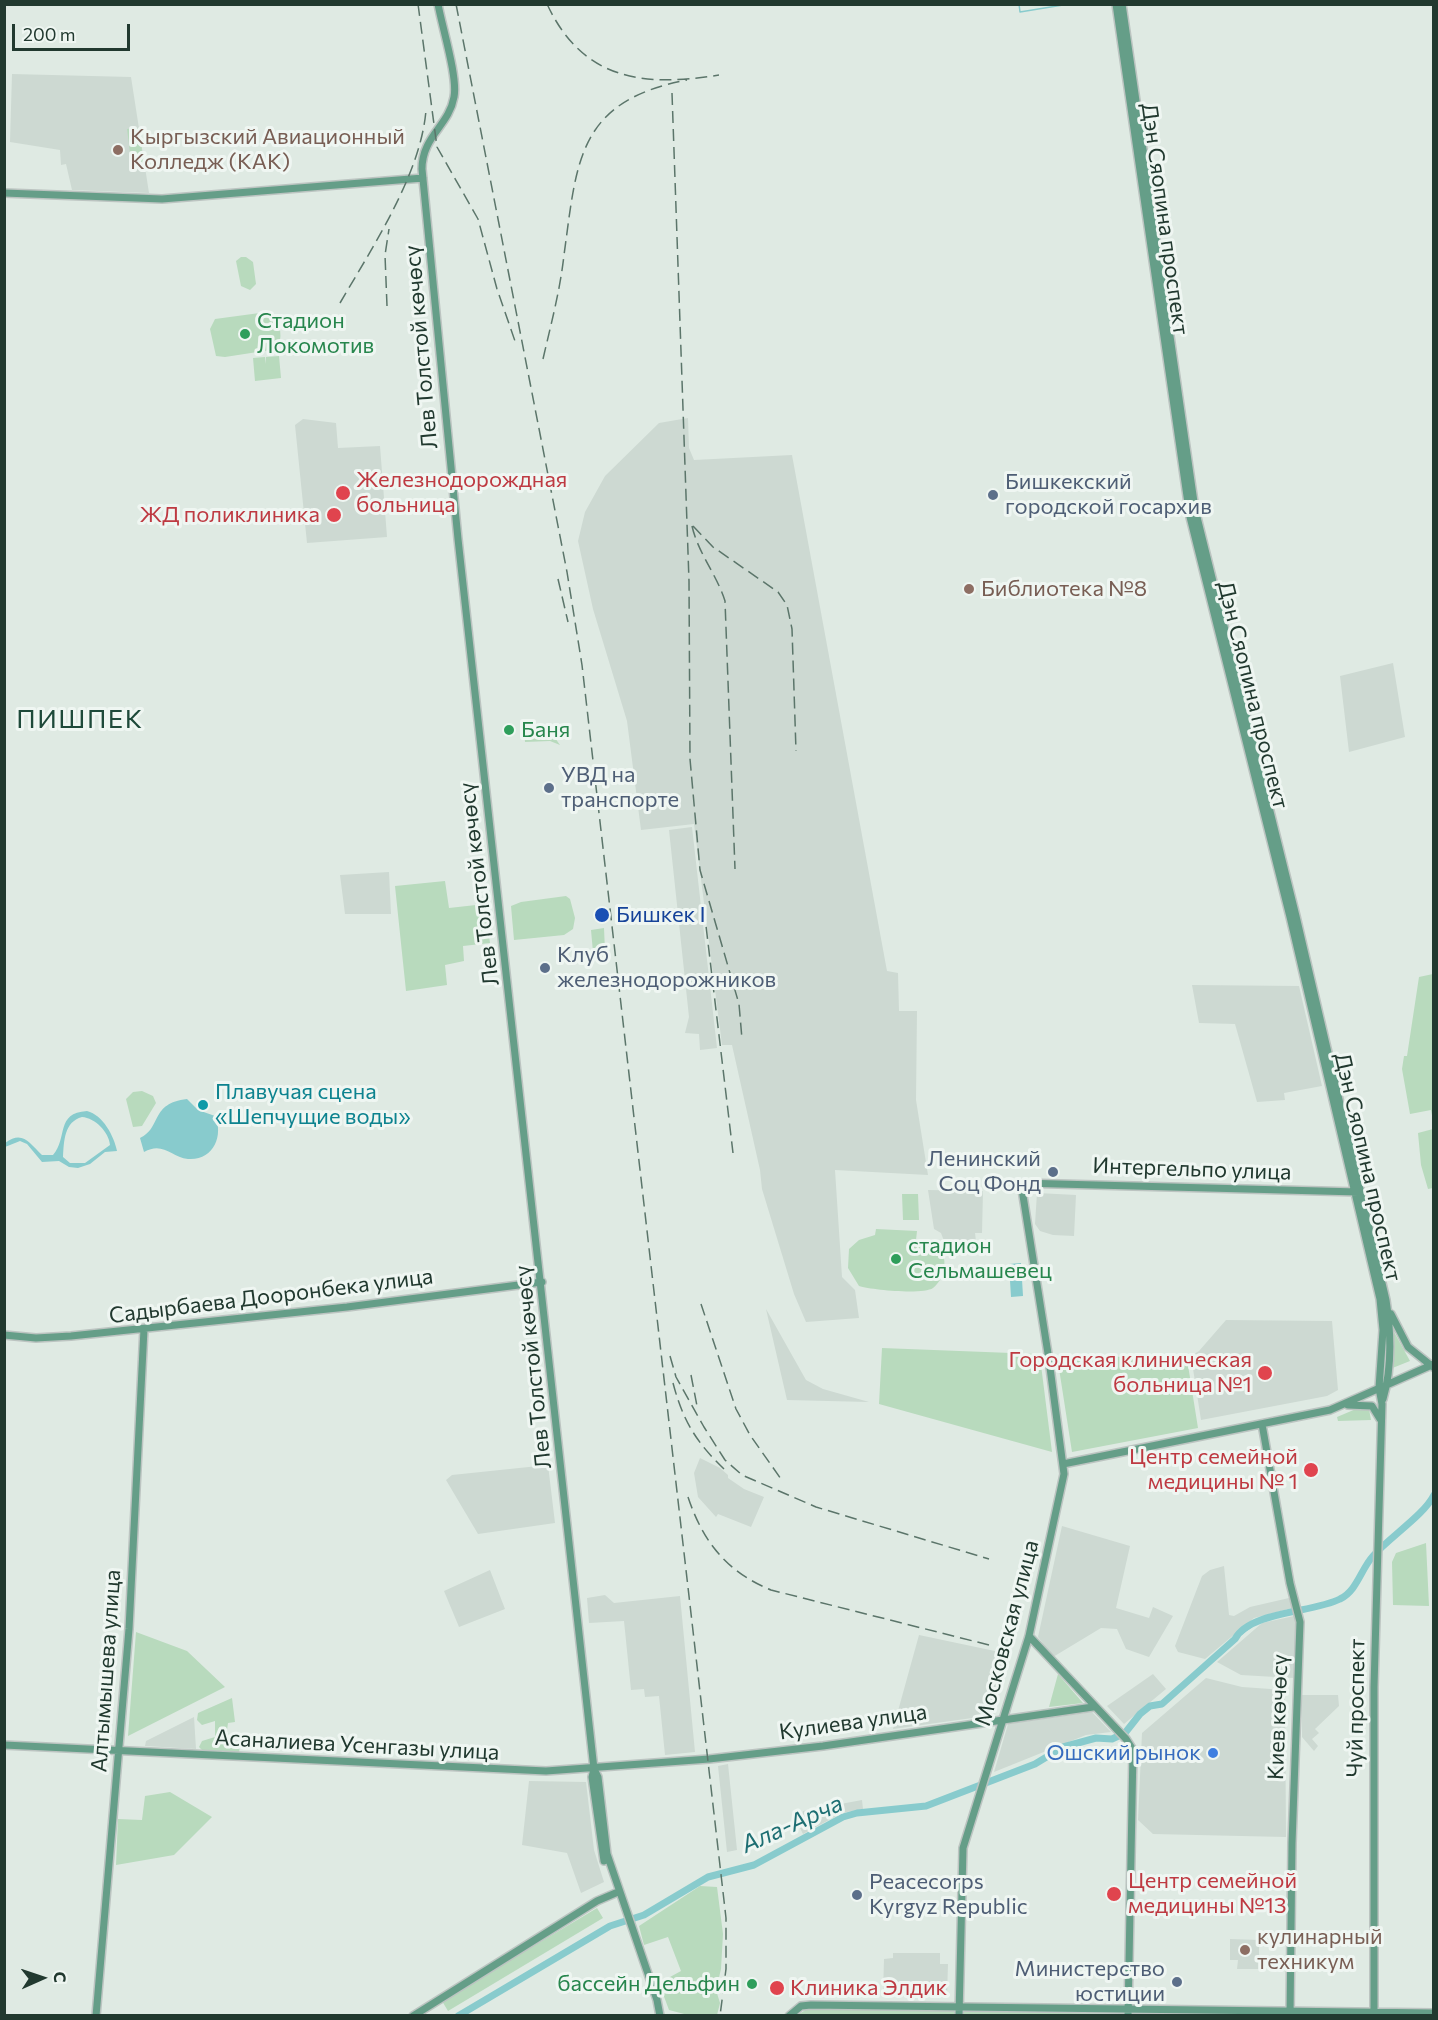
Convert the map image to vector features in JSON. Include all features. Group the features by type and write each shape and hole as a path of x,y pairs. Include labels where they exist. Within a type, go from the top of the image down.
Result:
{"main road":[{"name":"Лев Толстой көчөсү","path":"438,4 454,96 448,113 428,141 423,153 423,178 458,539 542,1282 594,1769 592,1777 599,1844 659,2016"},
{"name":"Дэн Сяопина проспект","path":"1116,4 1190,517 1386,1300 1390,1328 1387,1384"},
{"name":"Дэн Сяопина проспект","path":"1122,4 1195,508 1358,1192 1381,1306 1379,1388"},
{"path":"4,193 162,199 423,178"},
{"name":"Интергельпо улица","path":"1021,1183 1358,1192"},
{"name":"Московская улица","path":"959,2016 963,1848 1029,1636 1064,1464 1021,1183"},
{"name":"Садырбаева Дооронбека улица","path":"4,1335 51,1338 144,1329 347,1307 542,1282"},
{"path":"1064,1464 1262,1424 1343,1405 1433,1365 1405,1343 1386,1300"},
{"name":"Алтымышева улица","path":"96,2016 120,1750 144,1329"},
{"name":"Чуй проспект","path":"1382,1402 1387,1384"},
{"name":"Чуй проспект","path":"1374,2014 1374,1687 1382,1423 1379,1388"},
{"path":"1343,1405 1372,1406 1382,1423"},
{"name":"Киев көчөсү","path":"1262,1424 1299,1616 1290,2014"},
{"path":"1029,1636 1093,1707 1126,1739 1133,1750 1128,2012"},
{"name":"Кулиева улица","path":"708,1759 823,1746 1003,1718 1093,1707"},
{"name":"Асаналиева Усенгазы улица","path":"4,1745 519,1770 594,1769 708,1759"},
{"path":"413,2016 581,1911 616,1893"},
{"name":"Лев Толстой көчөсү","path":"629,1930 657,2000 659,2016"},
{"path":"657,2000 666,2016"},
{"path":"791,2015 801,2006 811,2005 1128,2012 1434,2013"}],"shaded area":[{"path":"12,74 131,77 149,193 72,190 66,164 61,165 60,150 10,142"},
{"path":"688,418 689,448 694,460 792,455 887,971 898,973 899,1011 917,1011 916,1100 928,1175 835,1170 842,1277 855,1290 859,1318 806,1322 794,1294 762,1189 760,1170 732,1045 722,1045 694,824 641,830 627,721 593,609 578,541 585,512 605,476 659,423"},
{"name":"Железнодорождная больница","path":"303,419 336,423 338,448 380,446 387,537 307,543 295,425"},
{"path":"1393,663 1405,737 1349,752 1340,676"},
{"path":"692,827 717,1048 700,1050 699,1034 685,1033 689,1017 669,830"},
{"path":"389,872 391,914 345,914 340,875"},
{"path":"1192,985 1299,986 1322,1086 1284,1093 1285,1100 1257,1102 1235,1024 1199,1023"},
{"path":"928,1190 983,1191 982,1233 975,1233 977,1250 947,1249 941,1233 934,1229"},
{"path":"1037,1193 1076,1195 1074,1236 1053,1235 1040,1231 1035,1224"},
{"path":"766,1309 806,1380 823,1389 869,1402 787,1400"},
{"name":"Городская клиническая больница №1","path":"1226,1320 1332,1321 1338,1390 1327,1396 1201,1420 1191,1356 1199,1351"},
{"path":"700,1458 720,1468 728,1475 728,1478 744,1489 764,1497 751,1527 718,1514 716,1517 698,1497 694,1473"},
{"path":"548,1465 555,1523 478,1534 446,1480 452,1475"},
{"path":"1062,1526 1130,1546 1116,1608 1149,1618 1153,1607 1173,1616 1149,1657 1126,1649 1117,1629 1101,1628 1053,1657 1038,1637"},
{"path":"1224,1566 1229,1615 1234,1616 1250,1607 1289,1598 1292,1608 1254,1618 1205,1659 1178,1652 1175,1646 1202,1576 1210,1570"},
{"path":"490,1570 505,1609 459,1627 444,1591"},
{"path":"605,1595 614,1603 680,1596 695,1752 665,1755 659,1696 645,1697 644,1689 631,1690 624,1621 589,1623 587,1598"},
{"path":"1294,1616 1296,1626 1293,1678 1241,1675 1217,1662 1262,1623"},
{"path":"919,1635 1009,1654 994,1715 893,1729"},
{"name":"Ошский рынок","path":"1153,1674 1166,1689 1124,1724 1107,1706"},
{"name":"Ошский рынок","path":"1206,1678 1242,1687 1285,1690 1286,1837 1153,1834 1138,1820 1142,1733"},
{"path":"1302,1695 1338,1695 1339,1706 1315,1729 1319,1733 1312,1739 1318,1746 1314,1751 1302,1737"},
{"path":"1092,1712 1111,1732 1086,1735 994,1772 1008,1724"},
{"path":"194,1717 196,1749 145,1746 146,1741"},
{"path":"728,1764 737,1850 727,1852 718,1766"},
{"path":"529,1781 586,1782 594,1850 604,1882 581,1893 567,1853 522,1845"},
{"path":"862,1800 863,1809 842,1813 803,1834 800,1828 803,1811"},
{"name":"кулинарный техникум","path":"1230,1939 1259,1940 1259,1969 1237,1969 1238,1960 1230,1960"},
{"path":"893,1953 940,1953 940,1964 948,1964 947,1996 883,1995 884,1959 893,1958"}],"green space":[{"path":"139,128 144,167 132,168 127,129"},
{"path":"241,257 246,257 253,262 256,284 250,290 241,286 236,261"},
{"name":"Стадион Локомотив","path":"267,312 276,317 279,326 280,341 277,349 225,357 216,356 210,329 215,319"},
{"path":"279,356 281,378 255,381 253,358 265,357 266,364 266,357"},
{"path":"524,728 548,728 560,745 550,741 525,742"},
{"path":"445,881 449,908 485,904 490,943 463,946 464,961 445,965 447,985 406,991 395,886"},
{"path":"566,896 570,899 575,918 573,929 564,935 514,940 511,906 521,902"},
{"path":"604,928 605,951 593,952 591,930"},
{"path":"1434,974 1433,1121 1431,1110 1410,1114 1402,1069 1404,1056 1407,1056 1419,977"},
{"path":"142,1091 153,1096 156,1103 142,1126 133,1127 126,1099 133,1092"},
{"path":"1433,1129 1433,1188 1428,1189 1421,1165 1418,1133"},
{"path":"902,1194 918,1194 919,1220 903,1220"},
{"name":"стадион Сельмашевец","path":"876,1229 917,1231 916,1240 931,1241 936,1244 944,1256 943,1274 937,1284 933,1288 919,1291 885,1290 859,1286 848,1268 849,1249 859,1240 875,1235"},
{"path":"1393,1331 1410,1361 1390,1369"},
{"path":"882,1348 1037,1354 1041,1365 1052,1452 879,1404"},
{"path":"1063,1355 1187,1359 1198,1428 1072,1452 1058,1362"},
{"path":"1363,1406 1369,1409 1371,1420 1338,1421 1337,1417"},
{"path":"1426,1543 1429,1606 1393,1605 1392,1562 1396,1553"},
{"path":"136,1632 187,1651 225,1687 128,1736"},
{"path":"1058,1674 1083,1703 1049,1707"},
{"path":"232,1698 235,1722 228,1723 227,1730 233,1745 241,1741 239,1752 202,1750 199,1747 202,1741 215,1737 215,1721 202,1725 197,1720 198,1713"},
{"path":"170,1792 212,1817 174,1855 116,1865 118,1819 142,1820 145,1796"},
{"path":"700,1886 717,1887 723,1934 721,1969 716,1990 720,2003 717,2015 688,2015 669,2010 659,1983 681,1971 668,1937 644,1945 639,1926"},
{"path":"597,1908 603,1918 448,2011 442,2001"},
{"path":"809,2008 956,2011 956,2016 797,2015"},
{"path":"963,2011 1124,2014 1124,2015 963,2016"}],"water":[{"path":"187,1099 198,1110 215,1116 217,1139 210,1152 197,1159 188,1159 156,1148 144,1152 140,1138 147,1134 162,1110 175,1101"},
{"path":"87,1111 103,1121 117,1151 105,1152 90,1164 78,1168 69,1167 59,1161 42,1162 27,1144 20,1141 5,1147 5,1143 11,1139 21,1138 42,1155 53,1155 66,1121 77,1113","holes":["87,1118 104,1131 110,1145 85,1163 70,1163 63,1157 66,1133 76,1119"]},
{"path":"1021,1263 1023,1296 1011,1297 1009,1264"}],"waterway":[{"path":"1019,4 1020,12 1069,4"},
{"name":"Ала-Арча","path":"458,2016 610,1926 644,1915 708,1877 754,1865 843,1817 857,1813 926,1806 1035,1764 1063,1747 1096,1738 1112,1739 1125,1733 1140,1714 1150,1706 1162,1704 1243,1630 1254,1623 1328,1604 1346,1595 1380,1548 1415,1518 1434,1495"},
{"name":"Ала-Арча","path":"1235,1639 1254,1625"}],"railway":[{"path":"418,4 437,147 478,219 497,289 516,344"},
{"path":"456,4 567,572 582,665 726,1918 726,1969 720,2016"},
{"path":"547,4 562,30 579,49 597,63 618,73 666,80 719,75"},
{"path":"543,359 560,282 573,191 589,140 603,120 623,103 651,90 687,80"},
{"path":"672,93 689,581 690,759 700,870 739,1004 742,1039"},
{"path":"340,303 380,235 405,185 415,159 426,110"},
{"path":"387,306 385,255 389,229"},
{"path":"692,526 725,601 735,869"},
{"path":"693,526 713,547 778,592 787,605 792,629 796,751"},
{"path":"558,579 568,622"},
{"path":"704,909 733,1153"},
{"path":"701,1304 736,1409 750,1435 781,1479"},
{"path":"670,1356 676,1377 704,1427 725,1460 742,1475 816,1507 989,1559"},
{"path":"691,1375 697,1406"},
{"path":"673,1383 686,1420 698,1440 724,1469"},
{"path":"688,1497 701,1528 719,1554 729,1565 755,1583 771,1590 989,1645"}],"place":[{"name":"Кыргызский Авиационный Колледж (КАК)","path":"118,150"},
{"name":"Стадион Локомотив","path":"245,334"},
{"name":"Железнодорождная больница","path":"343,493"},
{"name":"Бишкекский городской госархив","path":"993,495"},
{"name":"ЖД поликлиника","path":"334,515"},
{"name":"Библиотека №8","path":"969,589"},
{"name":"Баня","path":"509,730"},
{"name":"УВД на транспорте","path":"549,788"},
{"name":"Бишкек I","path":"602,915"},
{"name":"Клуб железнодорожников","path":"545,968"},
{"name":"Плавучая сцена «Шепчущие воды»","path":"203,1105"},
{"name":"Ленинский Соц Фонд","path":"1053,1172"},
{"name":"стадион Сельмашевец","path":"896,1259"},
{"name":"Городская клиническая больница №1","path":"1265,1373"},
{"name":"Центр семейной медицины № 1","path":"1311,1470"},
{"name":"Ошский рынок","path":"1213,1753"},
{"name":"Центр семейной медицины №13","path":"1114,1894"},
{"name":"Peacecorps Kyrgyz Republic","path":"857,1895"},
{"name":"кулинарный техникум","path":"1245,1950"},
{"name":"Министерство юстиции","path":"1177,1982"},
{"name":"бассейн Дельфин","path":"752,1984"},
{"name":"Клиника Элдик","path":"777,1988"}],"district":[{"name":"ПИШПЕК","path":"80,719"}]}
